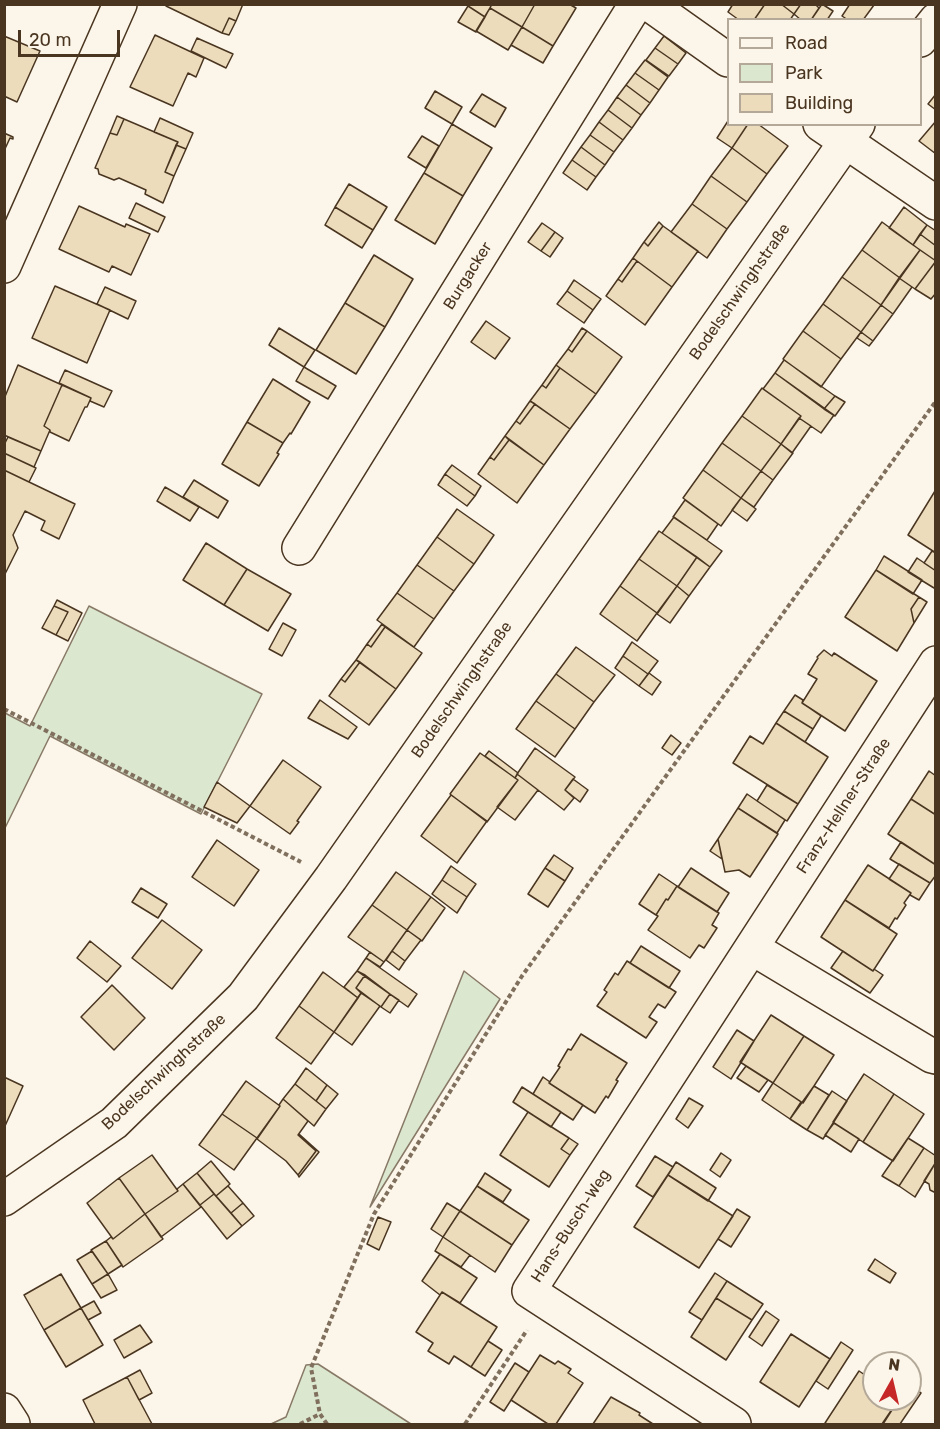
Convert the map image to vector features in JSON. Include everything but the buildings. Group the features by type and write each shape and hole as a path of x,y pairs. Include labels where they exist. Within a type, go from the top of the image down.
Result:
{"street":[{"path":"4,266 120,4"},
{"name":"Burgacker","path":"299,548 636,4"},
{"path":"649,4 727,59"},
{"path":"922,39 936,20"},
{"path":"841,130 936,203"},
{"name":"Bodelschwinghstraße","path":"4,1199 114,1124 243,997 331,878 841,130"},
{"name":"Franz-Hellner-Straße","path":"668,1076 936,663"},
{"path":"752,948 936,1057"},
{"name":"Hans-Busch-Weg","path":"668,1076 529,1291 734,1425"},
{"path":"4,1410 13,1425"}],"path":[{"path":"327,1425 320,1414 311,1368 374,1214 522,976 936,401"},
{"path":"4,709 331,878"},
{"path":"465,1425 546,1302"},
{"path":"300,1425 320,1414"}],"green space":[{"path":"89,606 262,694 201,814 50,736 5,828 5,713 30,726"},
{"path":"464,971 500,999 370,1207"},
{"path":"318,1364 411,1424 271,1424 286,1417 306,1365"}]}
